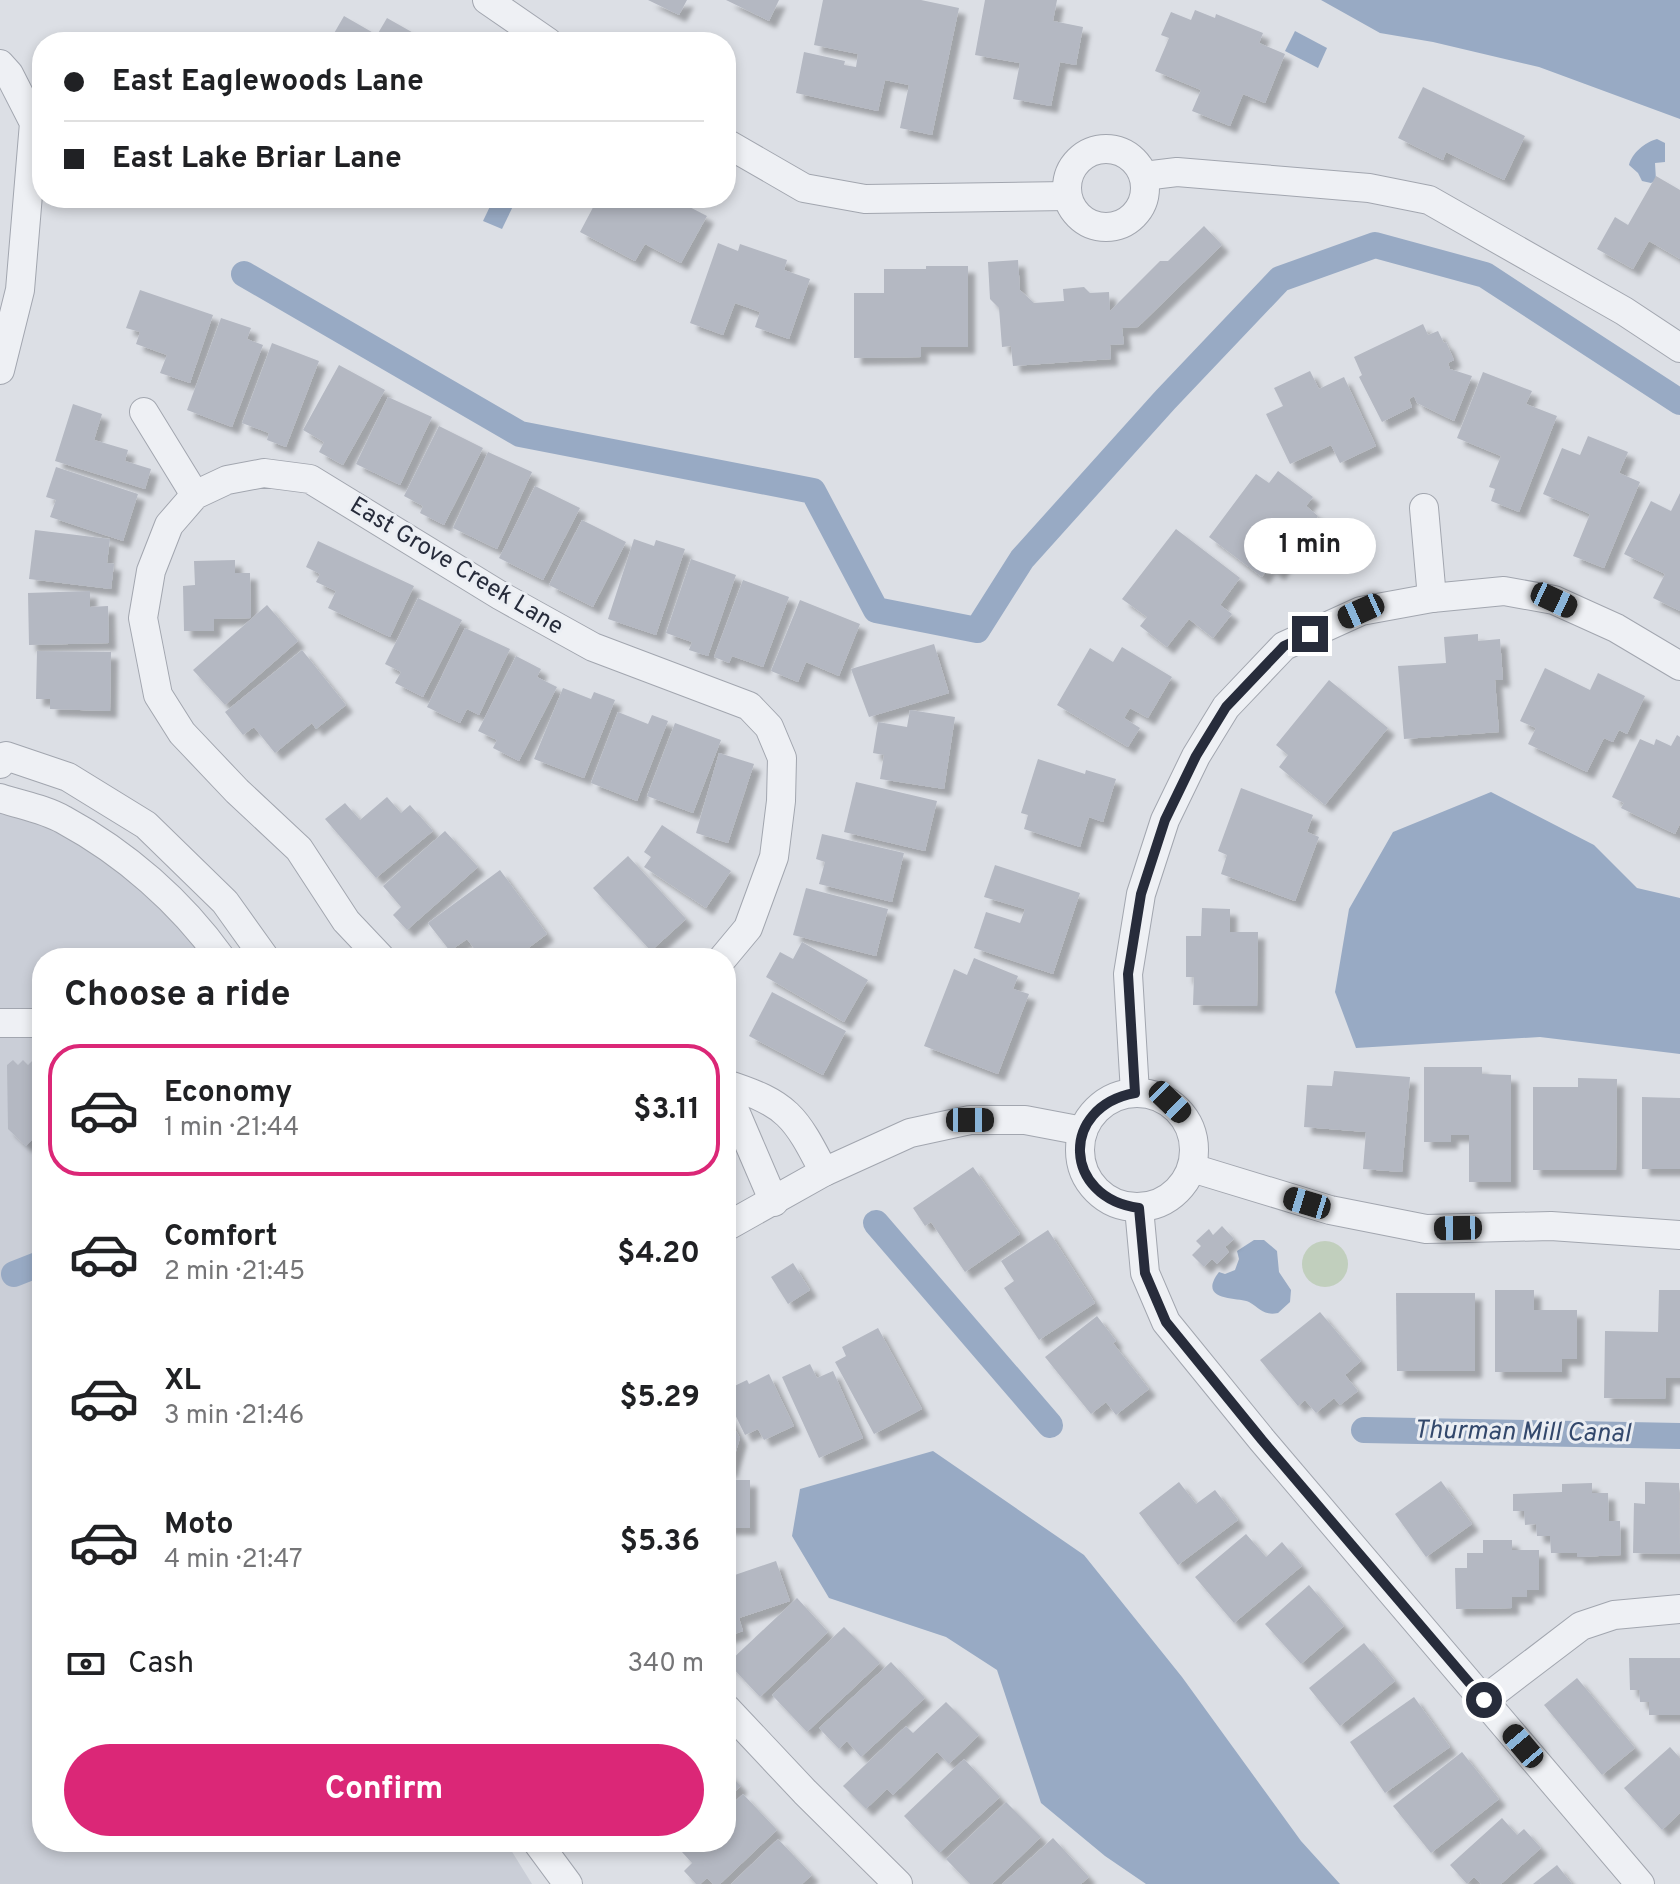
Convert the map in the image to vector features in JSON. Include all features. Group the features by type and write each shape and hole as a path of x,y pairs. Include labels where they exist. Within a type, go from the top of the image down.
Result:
{"street":[{"path":"487,0 533,32"},
{"path":"0,64 9,74 32,119"},
{"path":"0,370 20,290 32,147"},
{"path":"1103,148 1116,149 1129,155 1144,176 1144,202 1128,221 1116,226 1091,224 1080,218 1067,196 1071,170 1079,159 1103,148"},
{"path":"736,149 804,188 865,199 1067,196"},
{"path":"1144,176 1177,172 1369,188 1429,200 1624,311 1680,348"},
{"path":"144,412 195,495 169,525 151,571 143,618 158,695 182,733 237,791 299,849 346,921 372,948"},
{"name":"East Grove Creek Lane","path":"195,495 227,480 264,473 310,479 501,596 593,647 749,706 769,727 782,758 781,801 774,857 748,928 731,948"},
{"path":"1424,508 1432,598"},
{"path":"1135,1093 1128,974 1141,894 1165,820 1196,756 1226,707 1284,646 1361,611 1432,598 1504,591 1554,600 1616,628 1680,666"},
{"path":"0,764 6,756 68,777 146,825 225,902 258,948"},
{"path":"0,798 63,819 132,864 202,931 214,948"},
{"path":"0,1023 32,1023"},
{"path":"736,1090 765,1097 799,1124 824,1172"},
{"path":"1135,1093 1153,1095 1170,1102 1183,1115 1192,1132 1195,1150 1192,1168 1184,1184 1156,1205 1139,1208 1120,1206 1104,1197 1090,1184 1081,1159 1083,1131 1091,1116 1103,1104 1118,1096 1135,1093"},
{"path":"736,1111 774,1202"},
{"path":"736,1222 824,1172 910,1133 970,1120 1025,1120 1083,1131"},
{"path":"1192,1168 1330,1210 1426,1229 1551,1226 1629,1229 1680,1235"},
{"path":"1139,1208 1145,1273 1166,1322 1262,1440 1640,1884"},
{"path":"1484,1700 1581,1626 1614,1615 1680,1609"},
{"path":"736,1719 898,1884"},
{"path":"544,1852 568,1884"}],"shaded area":[{"path":"0,814 31,818 100,855 162,900 203,948 32,948 32,1852 512,1852 532,1884 0,1884"}],"green space":[{"path":"1325,1241 1341,1248 1348,1264 1341,1280 1325,1287 1309,1280 1302,1264 1309,1248"}],"water":[{"path":"1321,0 1680,0 1680,119 1539,67 1380,33"},
{"path":"1295,31 1327,48 1318,68 1285,51"},
{"path":"1657,139 1665,143 1665,162 1655,163 1656,180 1651,183 1642,181 1629,165 1640,149"},
{"path":"489,208 512,208 502,229 483,221"},
{"path":"1491,792 1594,845 1637,888 1680,898 1680,1054 1540,1037 1356,1048 1335,992 1349,909 1393,832"},
{"path":"1254,1240 1264,1240 1277,1251 1279,1272 1291,1290 1290,1302 1278,1313 1265,1312 1249,1302 1222,1296 1213,1289 1219,1272 1225,1274 1235,1270 1239,1259 1237,1251"},
{"path":"933,1451 1084,1555 1182,1677 1301,1841 1340,1884 1146,1884 1105,1856 1041,1803 997,1670 946,1637 829,1598 792,1536 800,1489"}],"building":[{"path":"648,0 687,0 679,15"},
{"path":"726,0 779,0 769,21"},
{"path":"823,0 921,0 959,8 932,135 900,128 909,85 885,80 878,111 796,93 804,52 845,61 844,65 856,67 858,54 814,45"},
{"path":"985,0 1057,0 1053,21 1083,27 1076,65 1060,62 1051,106 1013,99 1020,63 975,55"},
{"path":"1195,10 1215,18 1216,14 1263,33 1259,43 1285,54 1265,103 1243,94 1230,126 1192,111 1201,90 1155,71 1169,38 1161,35 1171,12 1191,20"},
{"path":"344,16 372,32 335,32"},
{"path":"387,18 412,32 379,32"},
{"path":"1423,87 1525,136 1504,180 1446,152 1443,160 1398,138"},
{"path":"1656,176 1680,190 1680,259 1649,241 1633,269 1597,249 1615,217 1628,225"},
{"path":"593,208 691,208 707,216 681,263 645,244 635,261 580,232"},
{"path":"1204,226 1222,245 1138,327 1122,328 1124,344 1110,345 1111,359 1013,366 1011,346 1002,347 999,308 990,299 988,262 1018,260 1020,290 1034,303 1064,301 1063,289 1084,287 1090,293 1109,292 1110,311 1160,261 1168,261"},
{"path":"718,243 738,251 740,244 787,260 784,270 810,279 789,339 755,327 760,312 735,303 723,335 690,323"},
{"path":"926,266 968,266 968,347 921,347 921,357 854,358 854,293 884,293 884,269 926,269"},
{"path":"140,290 213,315 190,383 160,373 167,355 136,344 140,332 126,328"},
{"path":"221,318 251,328 247,339 263,345 232,427 187,410"},
{"path":"1423,324 1428,335 1438,331 1446,342 1454,360 1448,363 1450,369 1472,376 1454,421 1417,403 1414,396 1409,399 1412,407 1382,422 1359,377 1362,375 1354,357"},
{"path":"272,343 319,361 286,447 267,440 269,433 242,423"},
{"path":"339,365 385,390 343,465 319,452 324,442 303,430"},
{"path":"1310,371 1319,389 1344,377 1376,446 1340,463 1331,445 1290,464 1266,414 1283,406 1274,388"},
{"path":"1483,372 1532,391 1526,404 1557,416 1519,512 1491,501 1495,489 1489,487 1501,456 1457,438"},
{"path":"388,397 432,417 400,485 356,464"},
{"path":"73,404 102,414 94,440 128,450 125,461 151,469 145,489 55,461"},
{"path":"439,426 483,448 444,525 420,513 423,506 404,496"},
{"path":"1588,436 1628,452 1619,473 1640,482 1604,568 1573,556 1590,514 1543,494 1562,448 1580,455"},
{"path":"488,452 532,472 497,549 453,528"},
{"path":"56,467 138,494 123,541 50,517 56,500 46,497"},
{"path":"1278,471 1313,497 1306,506 1318,516 1278,573 1269,567 1262,577 1209,537 1256,474 1269,483"},
{"path":"535,486 580,508 543,580 499,558"},
{"path":"1680,493 1680,611 1653,598 1665,574 1624,554 1651,501 1671,511"},
{"path":"582,520 626,542 593,607 549,585"},
{"path":"1176,529 1240,578 1220,605 1232,614 1213,638 1189,619 1167,647 1140,626 1147,617 1122,599"},
{"path":"35,530 110,539 107,563 114,564 111,589 29,579"},
{"path":"634,539 654,546 656,540 685,549 656,635 608,619"},
{"path":"318,541 414,586 390,637 328,608 336,591 316,582 320,574 306,567"},
{"path":"691,559 736,575 708,656 689,650 692,642 666,633"},
{"path":"235,560 235,573 250,573 251,618 214,619 214,631 184,631 183,586 195,585 194,561"},
{"path":"743,580 789,597 763,667 732,656 729,663 714,657"},
{"path":"90,591 90,607 108,606 109,643 29,645 28,593"},
{"path":"418,598 462,620 423,697 395,683 401,672 385,664"},
{"path":"800,600 860,624 839,676 806,662 798,682 771,671"},
{"path":"267,605 298,641 225,705 193,670"},
{"path":"465,628 510,649 479,715 467,709 460,723 427,707"},
{"path":"1478,634 1478,641 1500,639 1503,680 1495,680 1499,732 1404,739 1398,666 1446,663 1444,637"},
{"path":"934,644 949,693 869,717 851,669"},
{"path":"1122,647 1172,677 1148,718 1130,708 1124,718 1140,728 1128,747 1057,705 1090,648 1113,662"},
{"path":"302,650 346,705 316,729 312,723 275,753 254,727 243,735 225,712"},
{"path":"37,651 111,652 110,711 50,709 50,699 36,699"},
{"path":"516,656 541,669 537,677 557,687 519,761 493,748 497,740 478,731"},
{"path":"1545,668 1590,690 1598,673 1645,696 1627,734 1619,730 1613,742 1604,738 1587,772 1528,744 1536,728 1520,721"},
{"path":"1329,680 1388,728 1325,805 1279,767 1288,755 1276,745"},
{"path":"563,688 591,699 594,692 615,700 584,778 534,759"},
{"path":"910,710 955,717 944,789 880,779 884,755 873,753 878,722 907,727"},
{"path":"618,712 648,724 652,715 668,721 637,801 591,783"},
{"path":"675,723 721,740 693,813 647,796"},
{"path":"1677,735 1680,737 1680,824 1675,834 1621,808 1624,803 1612,797 1640,739 1654,745 1656,739 1671,746"},
{"path":"719,753 754,764 728,843 696,833"},
{"path":"1038,759 1085,774 1086,770 1116,779 1103,822 1089,817 1080,847 1024,829 1028,815 1021,813"},
{"path":"856,782 937,801 925,851 844,832"},
{"path":"1241,788 1313,815 1307,832 1319,837 1295,901 1221,874 1227,855 1218,851"},
{"path":"387,797 401,813 410,805 433,831 376,878 325,819 345,803 360,820"},
{"path":"662,825 731,871 706,908 644,867 651,857 644,852"},
{"path":"445,831 478,867 407,930 393,915 401,907 383,886"},
{"path":"822,834 904,853 892,902 819,884 825,862 816,859"},
{"path":"628,856 686,919 654,948 648,948 593,888"},
{"path":"995,865 1080,893 1053,974 974,948 986,912 1020,923 1025,909 984,897"},
{"path":"500,870 547,934 528,948 474,948 467,939 454,948 448,948 428,923"},
{"path":"806,888 888,909 876,956 793,935"},
{"path":"1202,908 1230,909 1230,932 1258,932 1257,1006 1193,1005 1194,977 1186,977 1186,936 1201,936"},
{"path":"802,942 868,980 844,1022 766,977 780,952 793,959"},
{"path":"974,958 1018,976 1013,989 1029,994 998,1074 924,1046 954,969 967,975"},
{"path":"772,992 846,1031 823,1075 749,1036"},
{"path":"13,1060 18,1065 23,1060 28,1065 32,1061 32,1140 26,1146 8,1129 7,1065"},
{"path":"1424,1067 1482,1067 1482,1074 1511,1075 1511,1182 1469,1182 1469,1135 1451,1135 1451,1142 1424,1142"},
{"path":"1334,1071 1410,1077 1402,1172 1363,1169 1366,1132 1304,1127 1307,1085 1332,1086"},
{"path":"1578,1078 1617,1079 1616,1170 1533,1170 1533,1087 1578,1087"},
{"path":"1642,1097 1680,1098 1680,1169 1642,1169"},
{"path":"973,1167 1020,1234 965,1272 931,1222 925,1226 913,1208"},
{"path":"1222,1226 1234,1239 1225,1247 1229,1252 1217,1264 1212,1259 1204,1267 1192,1255 1201,1246 1196,1241 1209,1229 1213,1235"},
{"path":"1048,1230 1095,1303 1039,1340 1004,1288 1014,1281 1001,1261"},
{"path":"793,1263 810,1290 788,1304 771,1277"},
{"path":"1495,1290 1534,1290 1534,1310 1577,1310 1577,1359 1562,1359 1562,1372 1495,1372"},
{"path":"1659,1290 1680,1290 1680,1378 1666,1378 1665,1399 1604,1398 1605,1331 1658,1332"},
{"path":"1396,1293 1475,1293 1475,1371 1397,1371"},
{"path":"1320,1312 1361,1361 1345,1375 1358,1391 1340,1405 1334,1398 1316,1413 1305,1400 1298,1406 1260,1360"},
{"path":"1097,1316 1116,1341 1113,1343 1149,1389 1116,1415 1106,1402 1091,1414 1045,1357"},
{"path":"878,1328 922,1409 874,1434 835,1362 846,1356 842,1347"},
{"path":"810,1364 817,1378 833,1371 863,1438 819,1458 782,1377"},
{"path":"769,1374 794,1426 764,1440 758,1429 745,1435 736,1417 736,1385 747,1380 749,1384"},
{"path":"736,1431 740,1438 736,1451"},
{"path":"736,1480 750,1480 750,1528 736,1528"},
{"path":"1441,1481 1472,1524 1426,1557 1395,1514"},
{"path":"1179,1482 1196,1504 1215,1490 1238,1520 1178,1565 1139,1513"},
{"path":"1645,1482 1679,1483 1680,1554 1633,1553 1634,1503 1645,1504"},
{"path":"1592,1483 1592,1493 1608,1493 1609,1521 1620,1521 1621,1555 1577,1557 1577,1553 1551,1553 1550,1536 1537,1536 1536,1524 1525,1525 1524,1511 1513,1511 1513,1494 1562,1492 1562,1484"},
{"path":"1246,1534 1266,1557 1282,1542 1302,1566 1234,1623 1195,1577"},
{"path":"1483,1540 1512,1540 1512,1550 1539,1550 1539,1590 1527,1590 1527,1597 1512,1597 1512,1608 1456,1609 1455,1568 1467,1568 1467,1553 1483,1553"},
{"path":"776,1561 790,1601 739,1618 743,1631 736,1633 736,1575"},
{"path":"1309,1585 1344,1626 1301,1664 1265,1624"},
{"path":"797,1598 828,1632 760,1697 736,1672 736,1655"},
{"path":"844,1627 880,1663 807,1732 772,1695"},
{"path":"1364,1643 1395,1681 1340,1726 1309,1688"},
{"path":"1629,1658 1680,1658 1680,1715 1649,1715 1649,1702 1640,1702 1639,1690 1630,1690"},
{"path":"891,1662 925,1698 861,1757 847,1741 839,1749 819,1728"},
{"path":"1577,1678 1635,1748 1602,1775 1544,1705"},
{"path":"1414,1697 1450,1747 1385,1793 1350,1742"},
{"path":"946,1702 979,1735 949,1764 937,1752 893,1795 887,1789 866,1809 843,1786 906,1726 913,1733"},
{"path":"1670,1747 1680,1758 1680,1813 1662,1830 1624,1788"},
{"path":"1462,1752 1499,1799 1431,1853 1393,1806"},
{"path":"964,1759 1000,1797 939,1853 904,1816"},
{"path":"743,1794 777,1830 720,1884 713,1884 707,1878 696,1884 684,1871 692,1863 682,1852 736,1852 736,1801"},
{"path":"1006,1802 1041,1837 992,1884 970,1884 946,1859"},
{"path":"1502,1818 1517,1835 1524,1829 1541,1848 1501,1884 1481,1884 1474,1877 1467,1884 1450,1865"},
{"path":"1053,1838 1089,1877 1081,1884 1002,1884"},
{"path":"778,1839 812,1875 802,1884 731,1884"},
{"path":"1557,1865 1572,1884 1533,1884"}],"waterway":[{"path":"244,274 520,434 813,491 876,610 977,630 1022,559 1165,400 1280,279 1375,245 1485,275 1680,402"},
{"name":"Thurman Mill Canal","path":"876,1223 1050,1425"},
{"name":"Thurman Mill Canal","path":"14,1274 32,1267"},
{"name":"Thurman Mill Canal","path":"1364,1430 1680,1436"}],"route":[{"path":"1310,634 1284,646 1226,707 1196,756 1165,820 1141,894 1128,974 1135,1093 1118,1096 1103,1104 1091,1116 1079,1149 1082,1168 1090,1184 1104,1197 1120,1206 1139,1208 1145,1273 1166,1322 1262,1440 1484,1700"}]}
